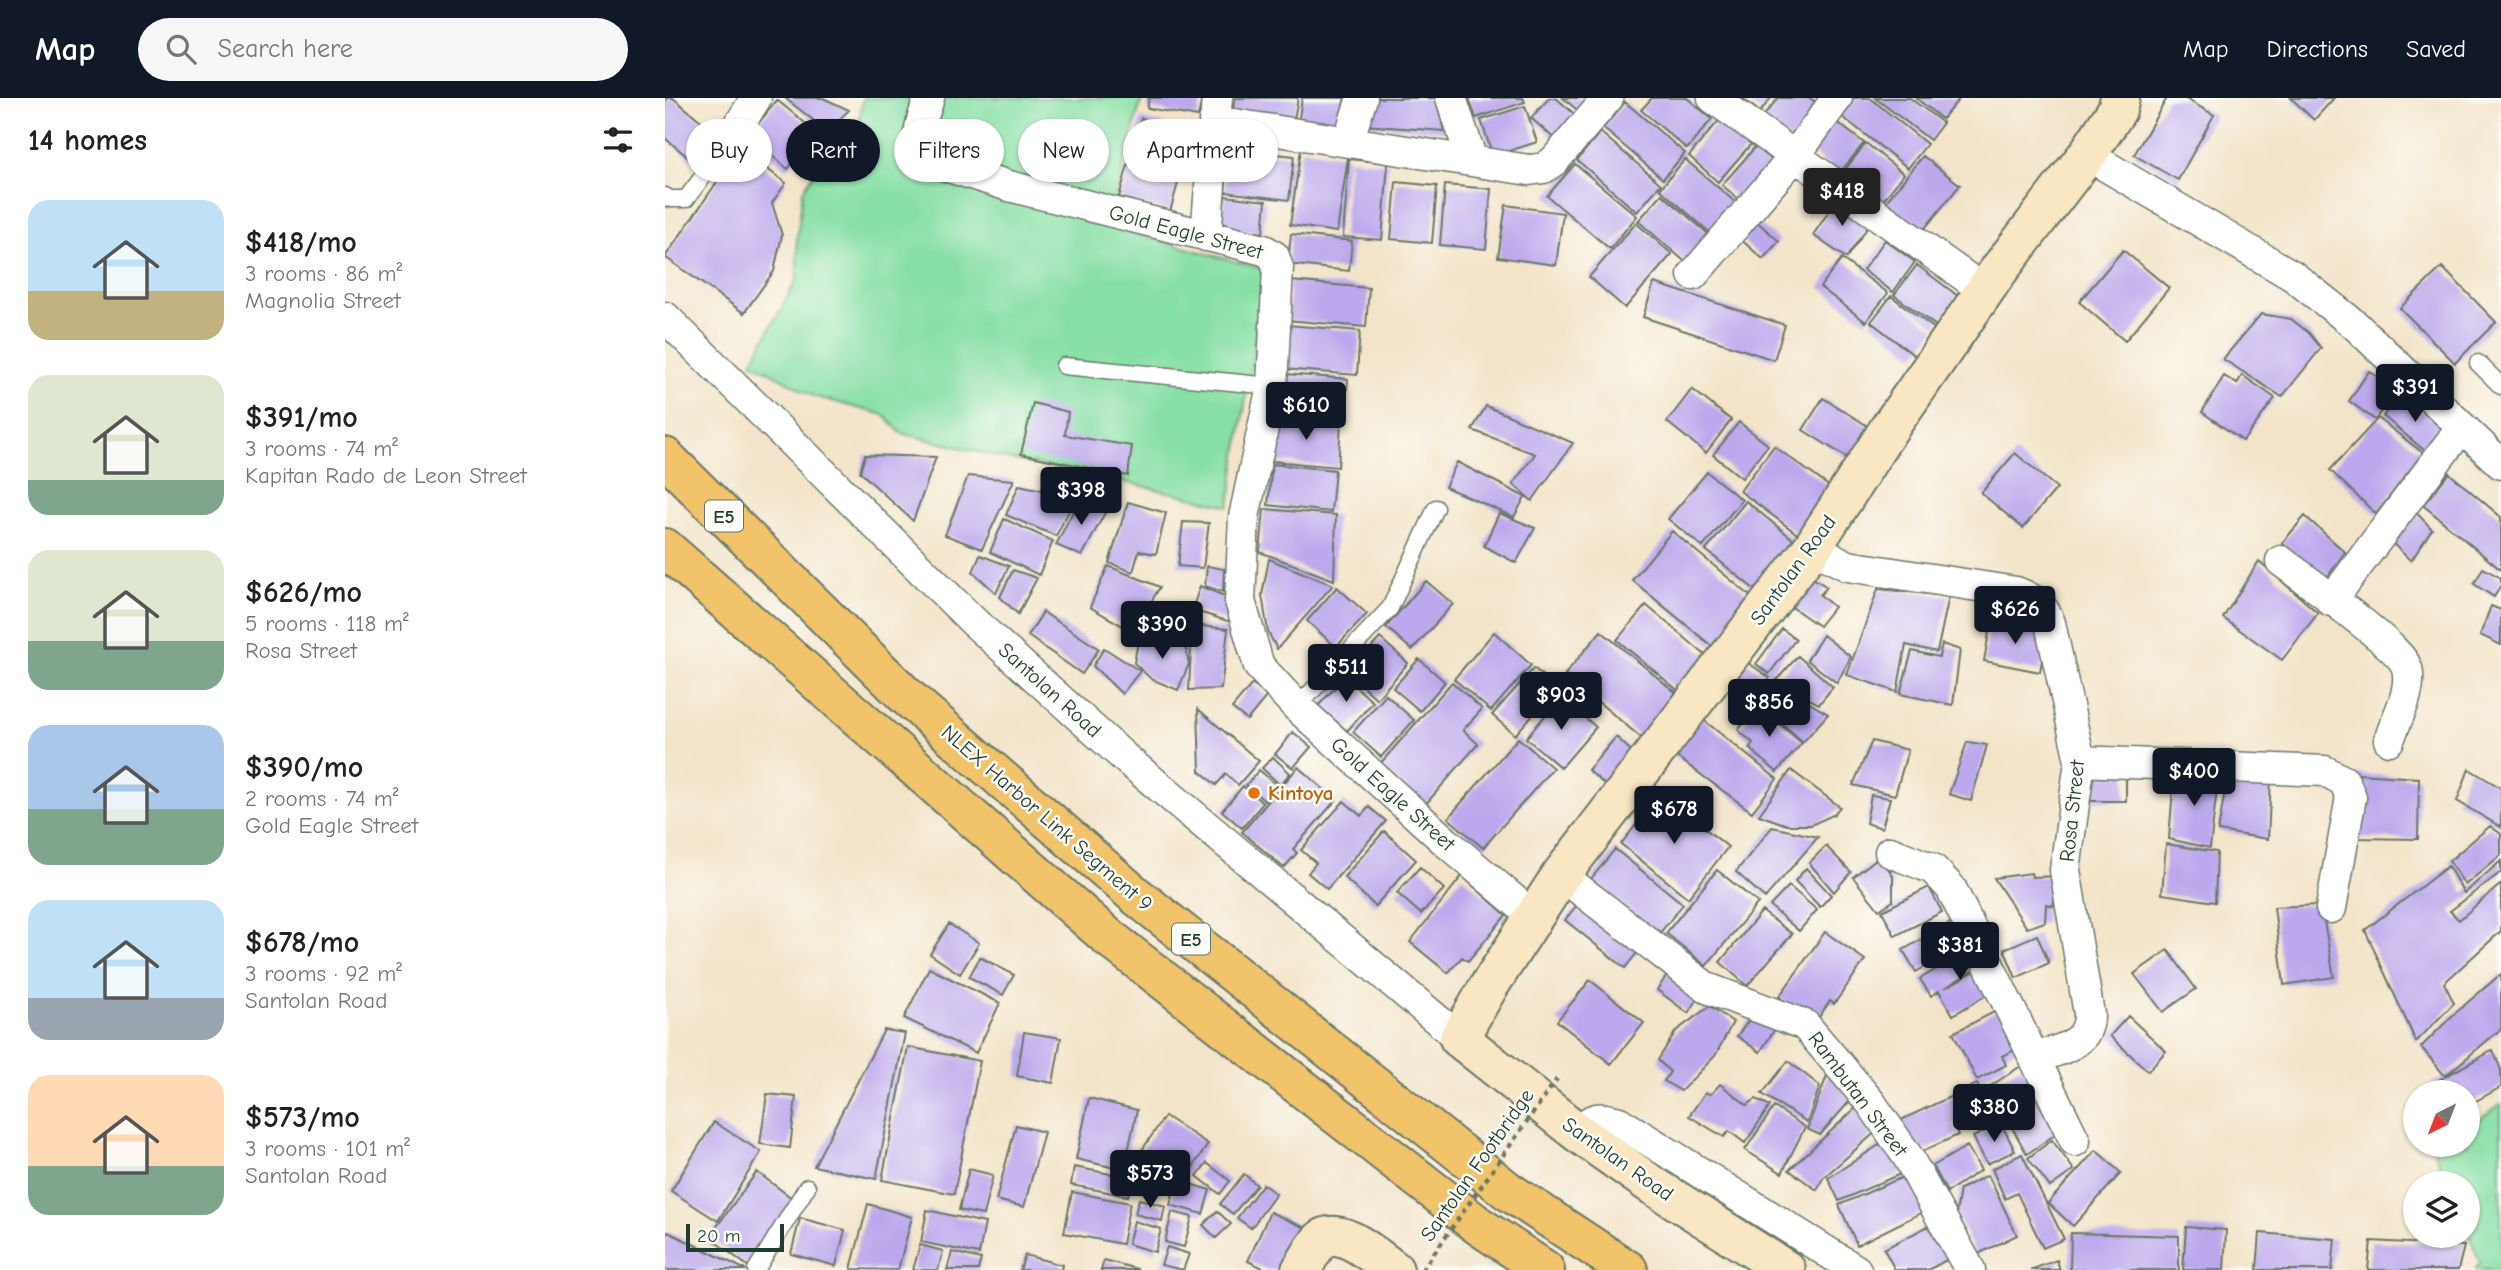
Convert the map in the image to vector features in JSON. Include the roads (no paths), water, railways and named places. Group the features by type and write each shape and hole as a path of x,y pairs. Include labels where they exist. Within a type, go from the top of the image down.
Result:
{"highway":[{"name":"NLEX Harbor Link Segment 9","path":"665,457 906,696 1135,895 1508,1191 1627,1270"},
{"name":"E5","path":"665,548 1108,937 1479,1226 1545,1270"}],"street":[{"path":"742,119 756,98"},
{"name":"Gold Eagle Street","path":"929,98 918,140 921,152 930,161 1009,186 1264,250 1274,256 1278,268 1272,386 1244,517 1240,601 1259,666 1297,707 1466,860 1534,917"},
{"path":"1348,141 1362,98"},
{"path":"1451,98 1472,160"},
{"path":"1206,236 1215,110 1348,141 1529,170 1544,168 1554,161 1608,98"},
{"path":"1713,98 1985,290"},
{"path":"1693,275 1794,157 1837,98"},
{"name":"Santolan Road","path":"1459,1038 1561,875 1812,548 1888,430 1985,290 2087,155 2117,110 2120,98"},
{"path":"2087,155 2293,276 2355,324 2501,464"},
{"name":"Santolan Road","path":"665,317 1004,649 1125,758 1459,1038 1577,1132 1649,1183 1786,1270"},
{"path":"2331,601 2462,428"},
{"name":"Rosa Street","path":"1812,548 1848,566 2016,592 2034,599 2044,608 2050,623 2080,761 2065,870 2089,1014 2089,1028 2072,1044 2035,1058"},
{"path":"2281,561 2387,644 2407,666 2409,684 2389,740"},
{"path":"2080,761 2325,771 2344,780 2351,797 2331,908"},
{"path":"1890,852 1933,869 1951,888 2075,1141"},
{"name":"Rambutan Street","path":"1561,875 1707,988 1805,1025 1871,1103 1907,1157 1970,1270"},
{"path":"1577,1132 1592,1119 1619,1122 1856,1270"},
{"path":"1301,1270 1319,1241 1332,1235 1348,1238 1394,1270"}],"lane":[{"path":"665,196 670,199 686,199 698,182"},
{"path":"2478,363 2501,386"},
{"path":"1064,366 1272,386"},
{"path":"1297,707 1390,608 1436,508"},
{"path":"756,1270 807,1186"}],"place":[{"name":"Kintoya","path":"1254,793"}]}
